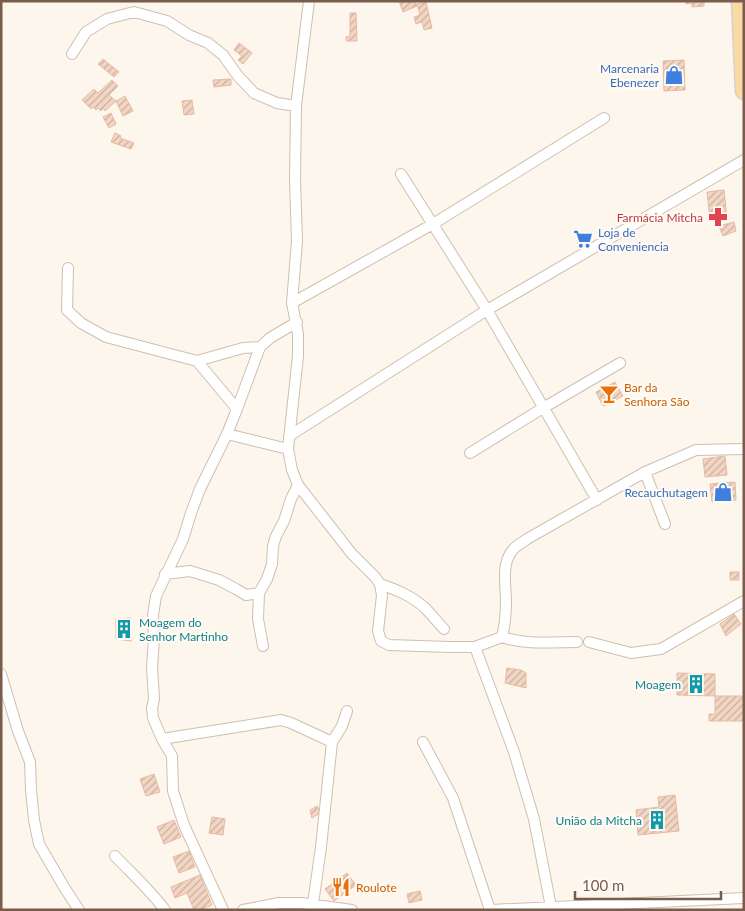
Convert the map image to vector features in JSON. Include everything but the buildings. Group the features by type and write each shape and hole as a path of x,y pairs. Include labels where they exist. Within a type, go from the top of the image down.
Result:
{"main road":[{"path":"740,1 744,91"}],"street":[{"path":"309,1 296,106 294,180 297,241 292,303 297,322 298,356 288,450 292,470 298,485 352,554 380,584 382,595 378,631 381,642 389,645 449,647 475,647 502,637 526,642 577,642"},
{"path":"72,54 86,32 106,18 134,12 168,21 189,35 208,42 223,55 238,76 254,93 277,103 296,106"},
{"path":"292,303 433,224 604,118"},
{"path":"289,436 487,310 744,160"},
{"path":"401,174 487,310 597,500"},
{"path":"68,268 67,310 82,323 106,337 197,361 223,352 260,347"},
{"path":"223,910 184,825 174,791 172,756 153,718 153,615 156,596 183,539 190,513 200,488 227,434 260,347 270,338 297,322"},
{"path":"197,361 237,409"},
{"path":"470,453 620,363"},
{"path":"227,434 288,450"},
{"path":"502,637 506,602 507,560 512,550 527,539 645,472 696,450 744,449"},
{"path":"645,472 665,524"},
{"path":"263,646 258,619 258,593 267,580 272,564 273,546 276,536 298,485"},
{"path":"165,574 190,571 219,580 246,594 258,593"},
{"path":"380,584 401,592 415,601 426,609 444,629"},
{"path":"589,642 630,653 660,649 744,602"},
{"path":"475,647 514,752 534,819 550,907"},
{"path":"1,674 18,731 30,762 33,813 39,844 79,910"},
{"path":"314,907 332,742 342,726 347,711"},
{"path":"162,739 281,720 332,742"},
{"path":"423,742 453,798 490,910 744,898"},
{"path":"115,856 152,892 165,910"},
{"path":"243,910 279,903 352,910"}],"place":[{"name":"Marcenaria Ebenezer","path":"674,75"},
{"name":"Farmácia Mitcha","path":"718,217"},
{"name":"Loja de Conveniencia","path":"583,239"},
{"name":"Bar da Senhora São","path":"609,394"},
{"name":"Recauchutagem","path":"723,492"},
{"name":"Moagem do Senhor Martinho","path":"124,629"},
{"name":"Moagem","path":"696,684"},
{"name":"União da Mitcha","path":"657,820"},
{"name":"Roulote","path":"341,887"}]}
